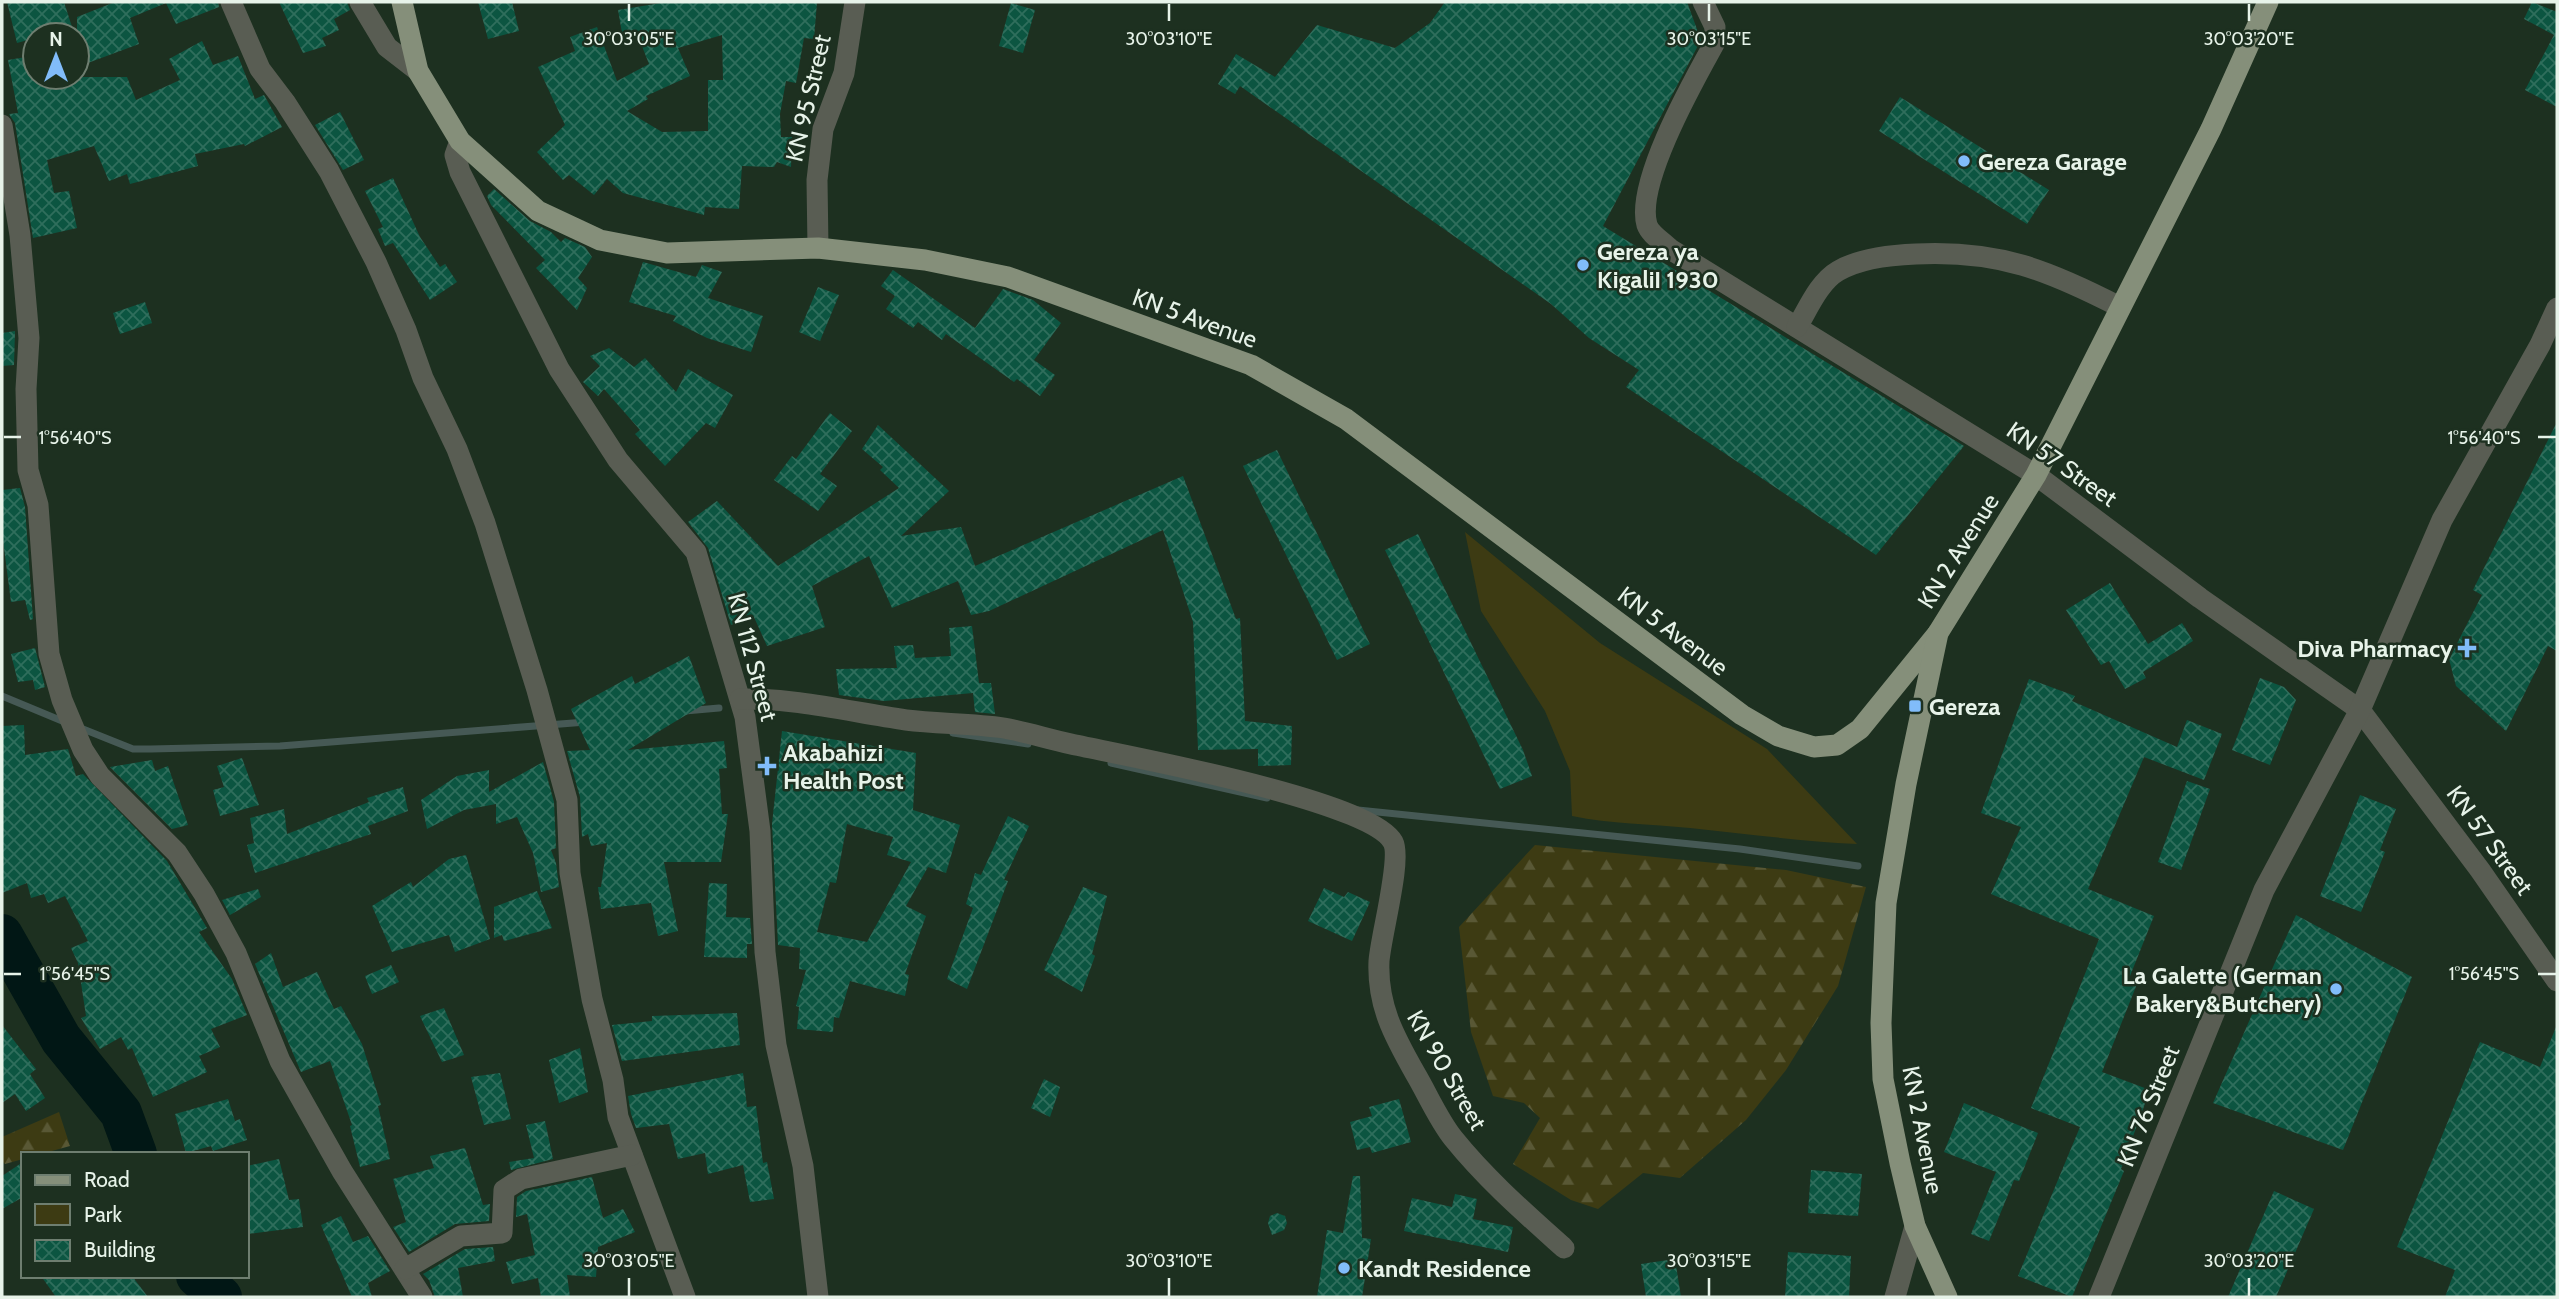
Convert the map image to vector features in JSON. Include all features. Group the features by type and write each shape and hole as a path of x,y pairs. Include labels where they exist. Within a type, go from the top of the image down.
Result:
{"main road":[{"name":"KN 5 Avenue","path":"402,2 418,71 460,141 538,211 600,240 667,253 818,248 925,260 1008,277 1251,365 1346,419 1742,715 1778,736 1814,747 1838,745 1860,729 1938,633"},
{"name":"KN 2 Avenue","path":"1947,1297 1915,1226 1883,1079 1882,977 1886,903 1906,784 1938,633 2036,475 2211,129 2268,2"}],"street":[{"path":"232,2 260,69 285,102 328,171 376,261 423,378 457,449 485,523 540,701 567,800 570,873 592,999 613,1080 618,1117 685,1297"},
{"path":"360,2 387,47 418,71"},
{"name":"KN 95 Street","path":"818,248 817,180 823,129 844,73 855,2"},
{"name":"KN 57 Street","path":"1703,2 1715,27 1714,44 1654,166 1643,206 1648,229 1670,249 2036,475 2200,598 2360,710 2480,870 2557,981"},
{"path":"2,125 20,235 29,338 26,389 28,470 38,505 49,654 62,700 83,750 100,776 177,853 204,894 236,953 280,1061 342,1171 422,1297"},
{"name":"KN 112 Street","path":"460,141 455,155 460,172 559,369 618,460 696,552 740,699 760,831 765,952 776,1045 803,1166 818,1297"},
{"path":"1797,327 1823,285 1836,272 1860,262 1898,255 1953,252 1988,255 2025,264 2120,307"},
{"name":"KN 76 Street","path":"2099,1297 2264,890 2360,710 2442,520 2540,345 2557,308"},
{"name":"KN 90 Street","path":"740,699 779,698 908,720 1002,728 1150,760 1296,797 1369,822 1388,833 1395,846 1397,862 1387,904 1379,961 1380,999 1388,1027 1451,1136 1510,1199 1564,1248"},
{"path":"405,1269 461,1236 502,1233 504,1190 521,1179 632,1155"},
{"path":"1895,1297 1915,1226"}],"green space":[{"path":"1465,532 1600,643 1767,749 1857,844 1572,816 1570,771 1545,711 1481,611"},
{"path":"1535,845 1786,870 1866,887 1838,986 1786,1070 1746,1120 1680,1178 1643,1173 1598,1209 1571,1200 1513,1164 1540,1118 1524,1103 1493,1096 1471,1032 1459,927"},
{"path":"59,1112 70,1146 48,1152 21,1152 21,1160 5,1164 2,1161 2,1137"}],"building":[{"path":"7,2 64,2 70,21 21,21 21,42 17,43"},
{"path":"115,2 218,2 219,7 176,24 166,3 130,18 139,44 91,62 91,21 77,21 77,17"},
{"path":"279,2 347,2 350,10 334,19 339,30 322,38 326,46 303,53"},
{"path":"478,2 512,2 519,31 488,39"},
{"path":"667,2 817,2 814,39 804,38 796,83 786,81 780,114 781,137 792,137 791,167 777,162 774,167 742,166 739,209 705,207 704,215 623,193 607,179 594,195 569,175 563,180 537,152 565,125 538,67 575,51 570,37 597,27 617,81 649,64 636,31 622,33 618,10","holes":["722,35 723,80 708,80 708,131 662,132 627,111 648,99 646,96 690,76 678,48"]},
{"name":"Gereza ya KigaliI 1930","path":"1445,2 1687,2 1701,40 1603,226 1964,446 1876,555 1626,387 1639,370 1589,338 1551,304 1240,86 1235,94 1218,84 1236,54 1275,77 1317,25 1395,48 1430,23"},
{"path":"2532,2 2557,12 2557,107 2525,90 2554,35 2524,19"},
{"path":"1011,3 1035,10 1023,53 999,46"},
{"path":"202,41 213,65 238,56 255,99 264,95 282,127 245,146 244,144 195,154 198,166 130,184 127,174 109,181 94,146 47,160 54,193 69,191 77,228 33,238 15,123 9,114 18,113 8,60 21,58 21,91 91,91 91,77 127,77 136,100 180,80 169,59"},
{"name":"Gereza Garage","path":"1900,97 2049,190 2027,224 1879,131"},
{"path":"340,112 364,160 343,170 315,125"},
{"path":"393,178 420,237 440,267 445,264 457,282 430,300 393,243 385,246 378,229 383,227 365,191"},
{"path":"494,189 530,221 551,232 561,242 565,238 585,247 592,257 578,278 587,288 577,310 536,268 545,260 491,205 487,196"},
{"path":"643,262 696,277 702,265 722,272 708,298 763,316 751,352 707,338 673,321 676,316 629,302"},
{"path":"893,270 975,328 1003,289 1033,300 1061,323 1034,360 1055,375 1040,396 1017,379 1014,382 946,334 942,340 918,322 913,328 886,309 895,296 881,286"},
{"path":"818,287 839,295 820,341 799,332"},
{"path":"145,302 152,323 120,334 113,313"},
{"path":"15,331 14,365 2,366 2,333"},
{"path":"609,348 634,367 645,358 676,392 688,369 733,395 715,428 706,423 665,466 635,434 640,430 604,389 598,396 583,382 600,366 590,356"},
{"path":"830,413 852,431 820,474 837,486 818,511 774,480 792,456 796,459"},
{"path":"2557,422 2557,651 2548,646 2506,731 2456,686 2449,659 2482,595 2473,590"},
{"path":"878,425 949,491 901,536 961,527 975,566 1183,476 1236,619 1240,618 1245,721 1292,726 1291,765 1258,766 1258,749 1198,750 1193,622 1163,530 989,611 971,615 958,581 892,608 869,556 812,586 825,627 767,646 753,615 731,625 708,548 688,522 717,501 778,566 899,488 880,470 883,467 862,449"},
{"path":"1277,450 1370,644 1337,660 1243,466"},
{"path":"20,488 25,507 33,619 30,620 25,600 11,602 2,533 2,490"},
{"path":"1418,534 1523,750 1532,776 1500,789 1385,550"},
{"path":"2110,583 2148,644 2182,623 2193,641 2143,672 2146,678 2125,689 2109,661 2101,665 2066,610"},
{"path":"972,626 979,683 991,683 995,714 975,712 973,693 884,701 839,695 836,669 897,668 894,646 913,645 915,658 951,656 949,628"},
{"path":"35,648 45,687 35,690 33,680 18,682 11,654"},
{"path":"689,656 706,703 628,750 724,741 727,768 719,769 722,814 728,814 721,862 664,862 678,931 658,936 651,903 601,909 598,887 601,887 607,843 591,846 588,834 582,837 580,797 567,751 590,750 571,709 632,676 635,684"},
{"path":"2260,678 2284,687 2296,700 2270,765 2232,750"},
{"path":"2029,679 2075,696 2072,701 2177,747 2187,720 2222,734 2204,780 2144,757 2088,889 2154,916 2128,981 2137,984 2102,1072 2150,1090 2121,1169 2124,1171 2072,1297 2018,1276 2080,1127 2031,1108 2099,939 1991,894 2021,827 1981,813"},
{"path":"24,725 25,755 68,749 76,776 83,774 167,861 207,928 199,932 232,979 247,1015 211,1029 220,1047 199,1056 207,1072 153,1097 132,1048 128,1050 121,1037 100,1049 81,1018 86,1016 78,963 71,948 88,941 65,896 48,903 44,894 31,898 27,883 2,893 2,726"},
{"path":"782,731 916,753 913,810 960,825 946,873 928,867 906,906 926,916 905,974 909,975 905,996 850,981 839,1018 834,1017 833,1032 797,1029 799,1007 796,1006 806,970 799,969 800,948 778,945 772,824","holes":["847,824 893,837 887,855 911,862 867,942 817,932 830,882 836,883"]},
{"path":"242,758 259,805 220,816 213,790 224,787 217,766"},
{"path":"152,760 155,771 168,766 188,825 172,829 110,767"},
{"path":"543,762 554,802 556,848 551,850 556,863 559,887 541,892 533,853 517,817 496,824 496,804 464,810 427,829 421,800 457,776 489,770 489,792"},
{"path":"2187,781 2210,789 2181,870 2158,862"},
{"path":"403,787 408,811 368,826 371,834 255,873 247,845 254,843 250,818 284,809 287,834 369,802 367,798"},
{"path":"2360,795 2396,809 2380,850 2385,852 2361,912 2320,896"},
{"path":"1008,816 1029,826 1004,880 1008,881 967,989 947,979 973,908 966,904 975,873 981,875"},
{"path":"466,855 490,939 455,952 449,935 392,952 372,906 411,882 413,887 449,859"},
{"path":"709,883 727,884 726,917 750,918 752,944 747,944 747,958 704,957"},
{"path":"1083,887 1107,896 1092,954 1095,956 1082,992 1044,970"},
{"path":"1324,888 1344,897 1348,892 1370,902 1352,941 1308,921"},
{"path":"258,889 261,897 230,915 222,900"},
{"path":"537,891 552,928 504,941 502,935 494,938 494,907"},
{"path":"2296,915 2412,977 2343,1150 2213,1103"},
{"path":"271,953 283,987 317,972 334,1009 341,1006 362,1044 381,1105 378,1106 390,1159 360,1167 350,1126 352,1125 330,1061 301,1072 255,964"},
{"path":"391,965 399,982 372,994 365,976"},
{"path":"444,1008 464,1055 442,1062 420,1016"},
{"path":"737,1013 740,1045 622,1061 612,1025 652,1021 652,1016"},
{"path":"2,1025 36,1069 30,1074 45,1098 26,1111 15,1094 2,1103"},
{"path":"2556,1027 2557,1297 2445,1297 2455,1270 2397,1247 2480,1042 2540,1067"},
{"path":"580,1048 588,1092 559,1103 549,1060"},
{"path":"500,1073 511,1119 484,1125 471,1077"},
{"path":"743,1073 747,1107 756,1106 763,1163 767,1162 774,1199 750,1202 743,1165 708,1174 705,1153 678,1159 669,1124 636,1128 631,1114 628,1096"},
{"path":"1044,1079 1060,1087 1050,1117 1031,1108"},
{"path":"228,1099 235,1121 240,1119 247,1140 213,1151 211,1146 186,1152 175,1114"},
{"path":"1399,1099 1411,1142 1372,1153 1370,1147 1357,1150 1350,1122 1372,1116 1369,1107"},
{"path":"1964,1103 2038,1133 2019,1181 2014,1180 1989,1241 1971,1234 1996,1172 1944,1152"},
{"path":"545,1121 553,1159 511,1170 509,1162 534,1158 526,1125"},
{"path":"465,1148 483,1205 490,1204 489,1221 455,1224 409,1252 393,1227 406,1222 393,1179 434,1168 430,1156"},
{"path":"279,1159 289,1200 299,1199 303,1227 248,1234 248,1166"},
{"path":"21,1163 21,1198 2,1209 2,1176"},
{"path":"1811,1170 1862,1174 1858,1216 1808,1213"},
{"name":"Kandt Residence","path":"1353,1176 1360,1176 1362,1238 1371,1239 1362,1297 1317,1297 1327,1230 1343,1233"},
{"path":"592,1177 603,1218 623,1209 635,1232 598,1247 596,1277 567,1275 570,1297 541,1297 538,1278 512,1284 506,1262 535,1255 527,1214 516,1217 517,1197 526,1191"},
{"path":"2274,1191 2314,1209 2276,1297 2228,1297"},
{"path":"1455,1194 1477,1199 1473,1219 1513,1227 1508,1252 1404,1231 1412,1198 1452,1207"},
{"path":"1277,1213 1285,1216 1287,1223 1284,1230 1272,1235 1268,1223 1270,1216"},
{"path":"341,1216 353,1242 368,1236 390,1271 368,1283 372,1297 352,1297 321,1225"},
{"path":"493,1247 495,1261 458,1268 463,1297 435,1297 429,1280 423,1274 465,1249"},
{"path":"1788,1252 1851,1256 1849,1297 1785,1297"},
{"path":"1675,1259 1681,1297 1646,1297 1641,1264"},
{"path":"42,1278 134,1278 148,1297 56,1297"}],"waterway":[{"path":"2,696 67,723"},
{"path":"685,711 719,708"},
{"path":"78,727 133,749 151,749 280,746 586,722"},
{"path":"953,733 1028,744"},
{"path":"1111,763 1267,798"},
{"path":"1358,810 1740,849 1858,866"},
{"path":"2,935 61,1039 121,1113 135,1152"},
{"path":"199,1278 221,1297"}],"place":[{"name":"Gereza Garage","path":"1964,161"},
{"name":"Gereza ya KigaliI 1930","path":"1583,265"},
{"name":"Diva Pharmacy","path":"2467,648"},
{"name":"Gereza","path":"1915,706"},
{"name":"Akabahizi Health Post","path":"767,766"},
{"name":"La Galette (German Bakery&Butchery)","path":"2336,989"},
{"name":"Kandt Residence","path":"1344,1268"}]}
